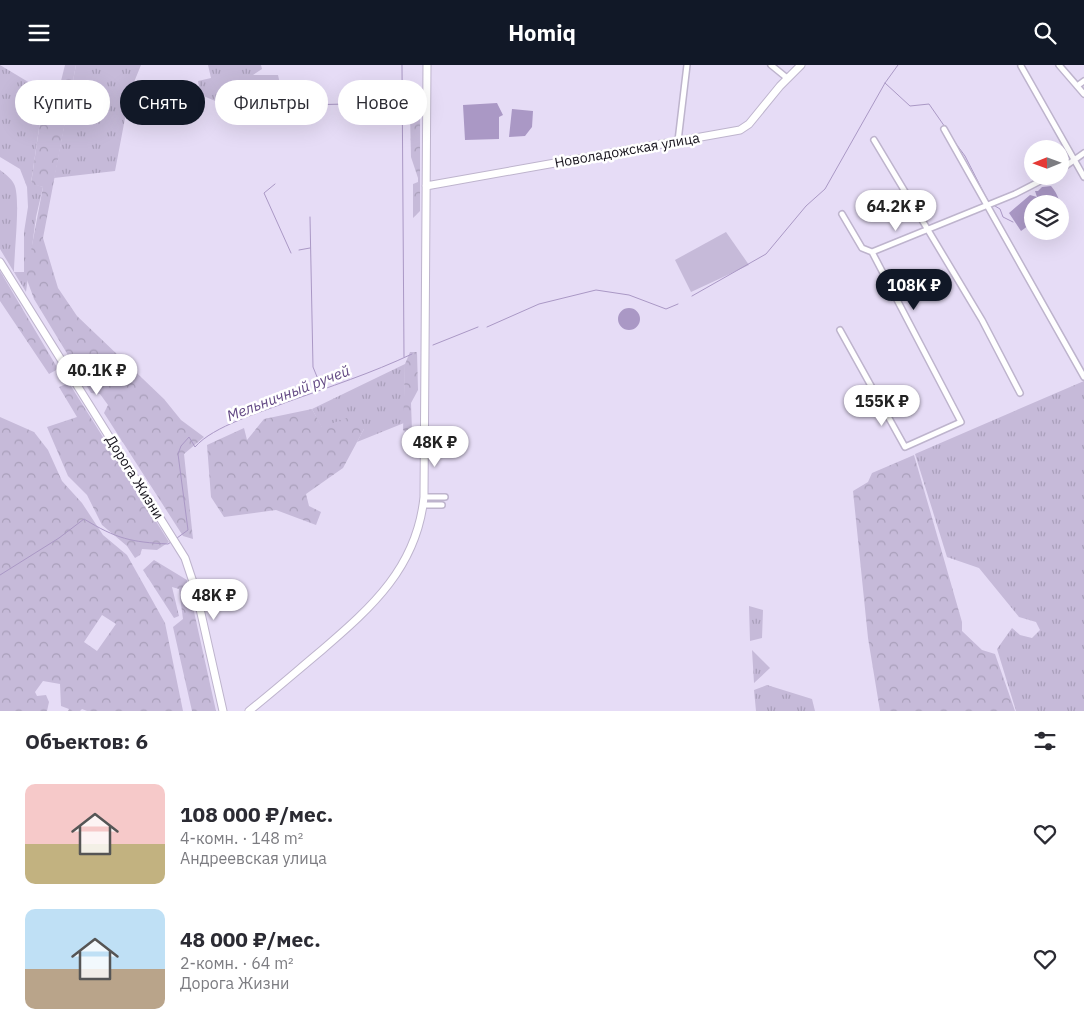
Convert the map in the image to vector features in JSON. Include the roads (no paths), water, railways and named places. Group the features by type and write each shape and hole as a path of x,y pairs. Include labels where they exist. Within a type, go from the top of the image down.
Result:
{"main road":[{"path":"249,711 379,598 406,558 415,538 424,497 427,65"},
{"name":"Новоладожская улица","path":"426,185 734,132 745,127 787,78 801,65"},
{"name":"Дорога Жизни","path":"0,262 185,558 196,591 223,711"}],"street":[{"path":"678,141 687,65"},
{"path":"771,65 787,78"},
{"path":"1059,65 1084,94"},
{"path":"1021,66 1084,177"},
{"path":"1077,87 1084,81"},
{"path":"944,129 1084,377"},
{"path":"874,140 982,320 1020,393"},
{"path":"1069,165 1084,153"},
{"path":"872,253 928,231 1030,185"},
{"path":"840,330 905,447 961,422 872,253 862,248 842,215"},
{"path":"424,497 445,497"},
{"path":"423,505 442,505"}],"waterway":[{"path":"402,65 404,357"},
{"name":"Мельничный ручей","path":"692,296 766,254 806,206 825,189 885,83 898,65"},
{"path":"885,83 910,106 929,104 945,127"},
{"path":"328,104 338,104"},
{"path":"951,137 965,156 988,201"},
{"path":"275,184 264,193 291,253"},
{"path":"995,206 1000,209 1003,217 1013,222"},
{"path":"310,217 313,367 322,389"},
{"path":"299,250 310,248"},
{"name":"Мельничный ручей","path":"487,327 539,304 596,290 629,295 666,309 678,304"},
{"name":"Мельничный ручей","path":"433,345 478,327"},
{"name":"Мельничный ручей","path":"177,538 188,530 178,454 181,446 189,437 195,447 203,439 238,420 366,374 412,354"},
{"name":"Мельничный ручей","path":"0,575 59,538 84,519 124,538 155,543 168,544 171,542"}]}
